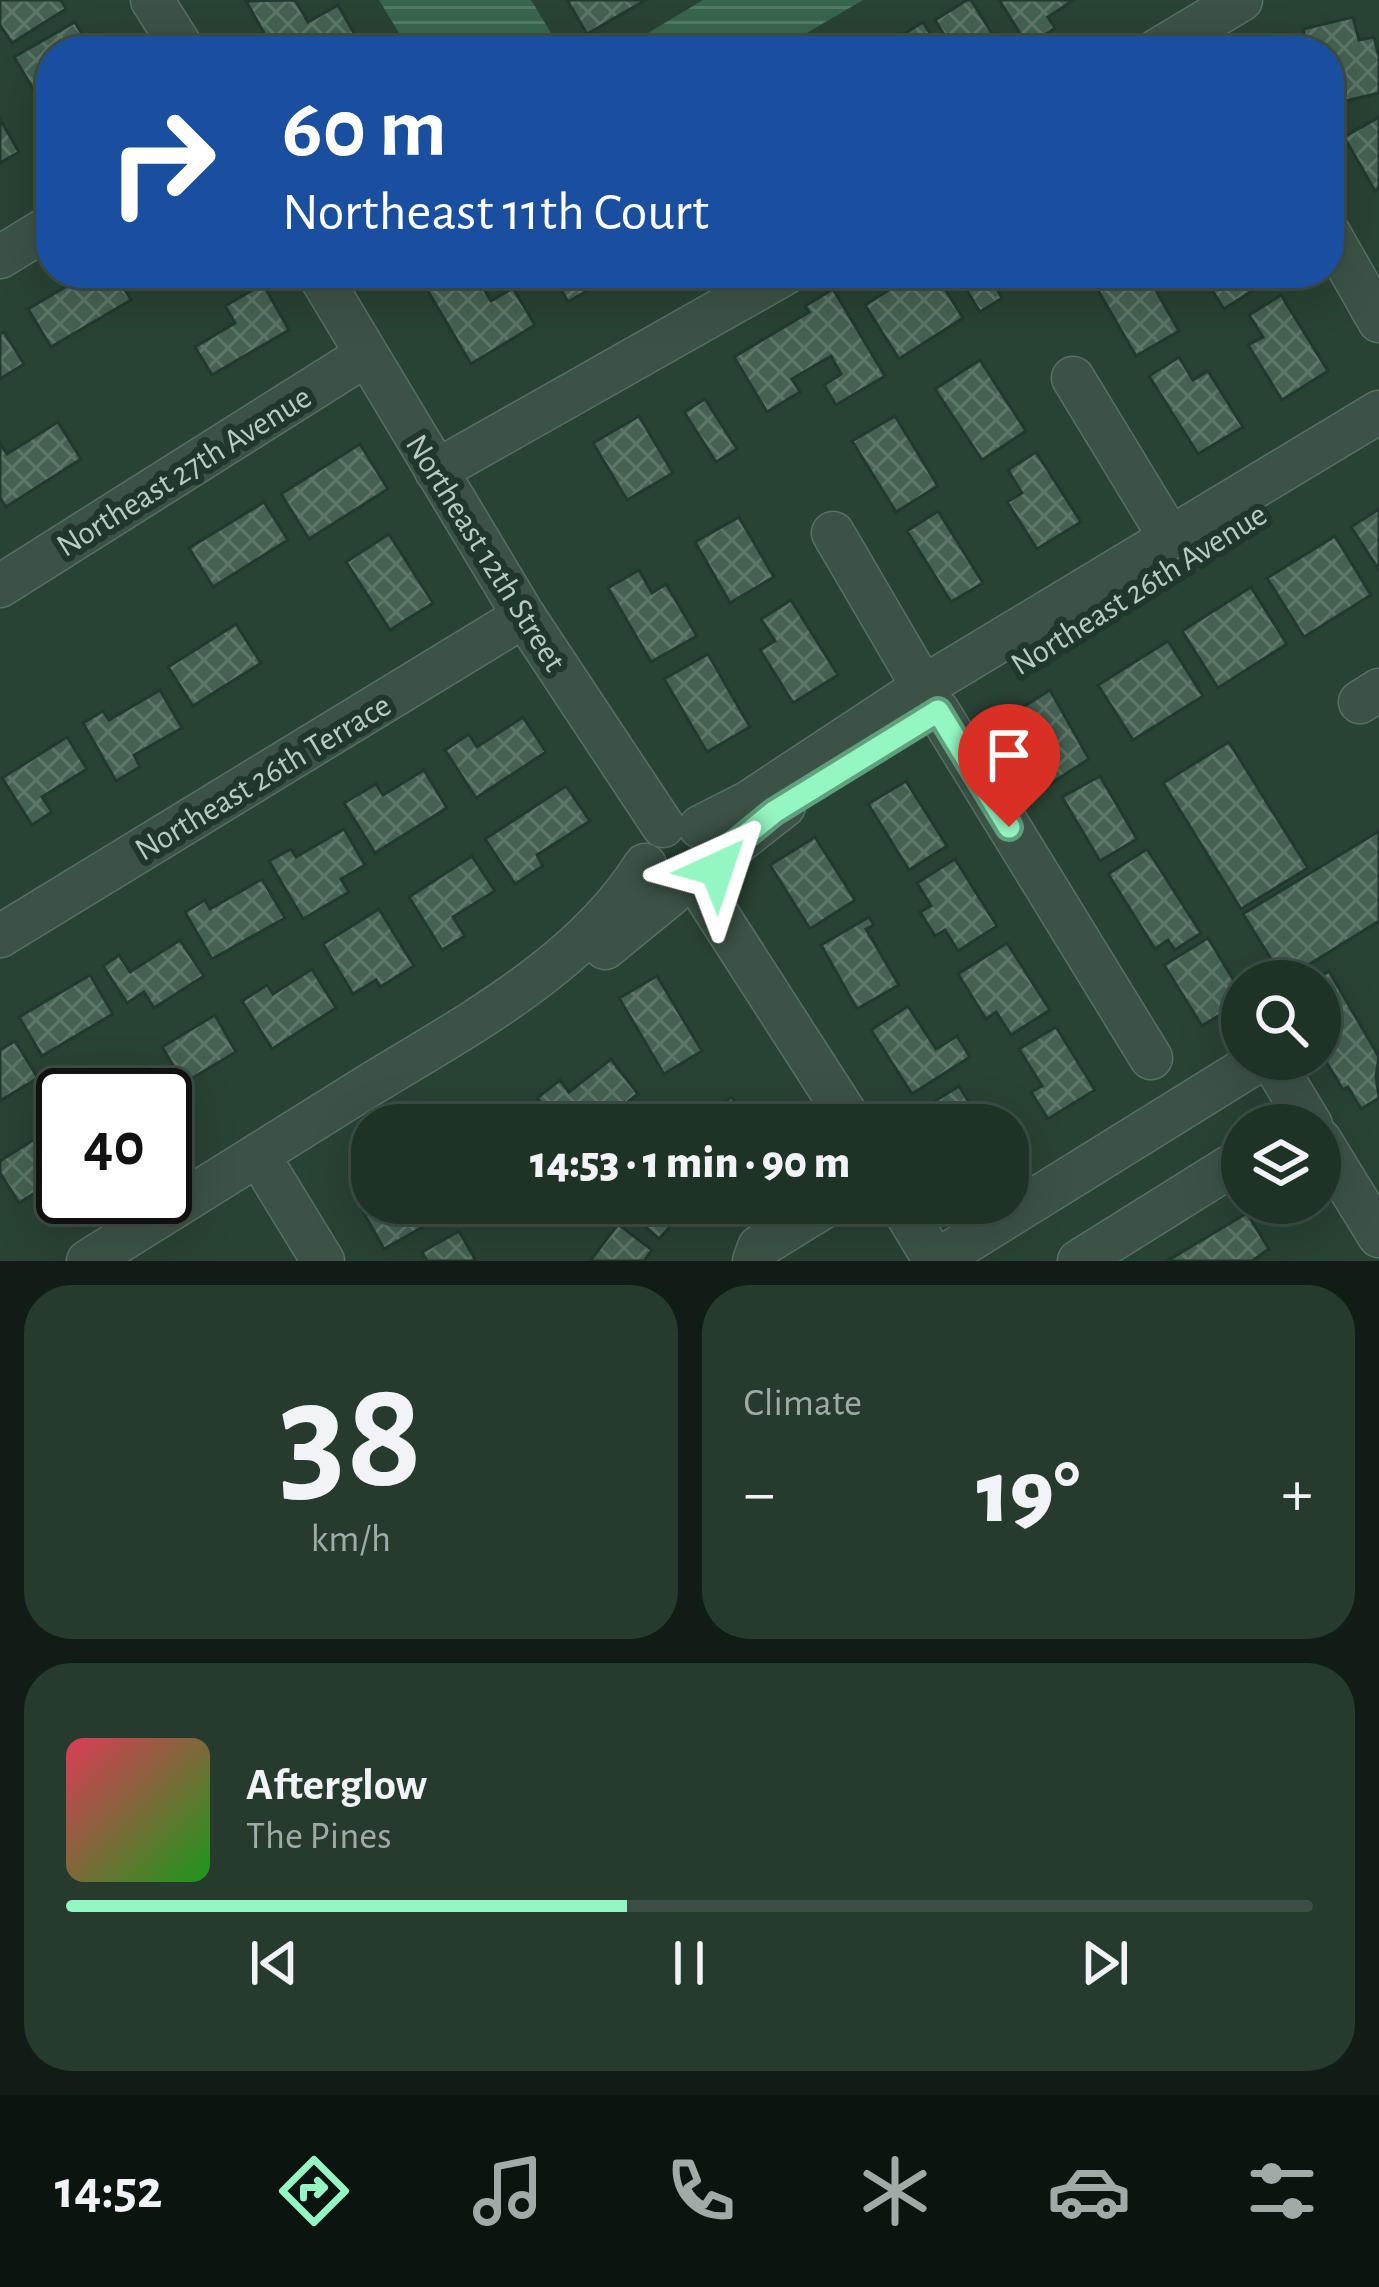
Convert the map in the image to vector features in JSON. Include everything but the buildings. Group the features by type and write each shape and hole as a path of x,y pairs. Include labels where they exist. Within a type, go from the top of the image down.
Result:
{"street":[{"path":"152,0 175,36"},
{"path":"1206,36 1240,0"},
{"path":"0,257 36,235"},
{"path":"1344,259 1379,321"},
{"name":"Northeast 12th Street","path":"327,288 524,616 840,1104"},
{"path":"436,471 759,288"},
{"name":"Northeast 27th Avenue","path":"0,586 367,355"},
{"name":"Northeast 26th Avenue","path":"1073,378 1169,536"},
{"name":"Northeast 26th Avenue","path":"88,1261 466,1025 555,964 684,860 774,812 1169,536 1379,412"},
{"name":"Northeast 26th Avenue","path":"931,699 1379,439"},
{"path":"833,533 1151,1058"},
{"name":"Northeast 26th Terrace","path":"0,936 524,616"},
{"path":"136,1261 489,1042 556,992 638,918 684,860"},
{"path":"913,1224 935,1261 1227,1080"},
{"path":"1079,1261 1221,1172"},
{"path":"272,1176 323,1261"},
{"path":"1341,1177 1379,1236"},
{"path":"754,1261 759,1247 796,1224"}],"shaded area":[{"path":"379,0 531,0 553,36 401,36"},
{"path":"703,0 863,0 802,36 643,36"}],"route":[{"path":"717,869 719,857 774,812 938,711 1009,827"}]}
